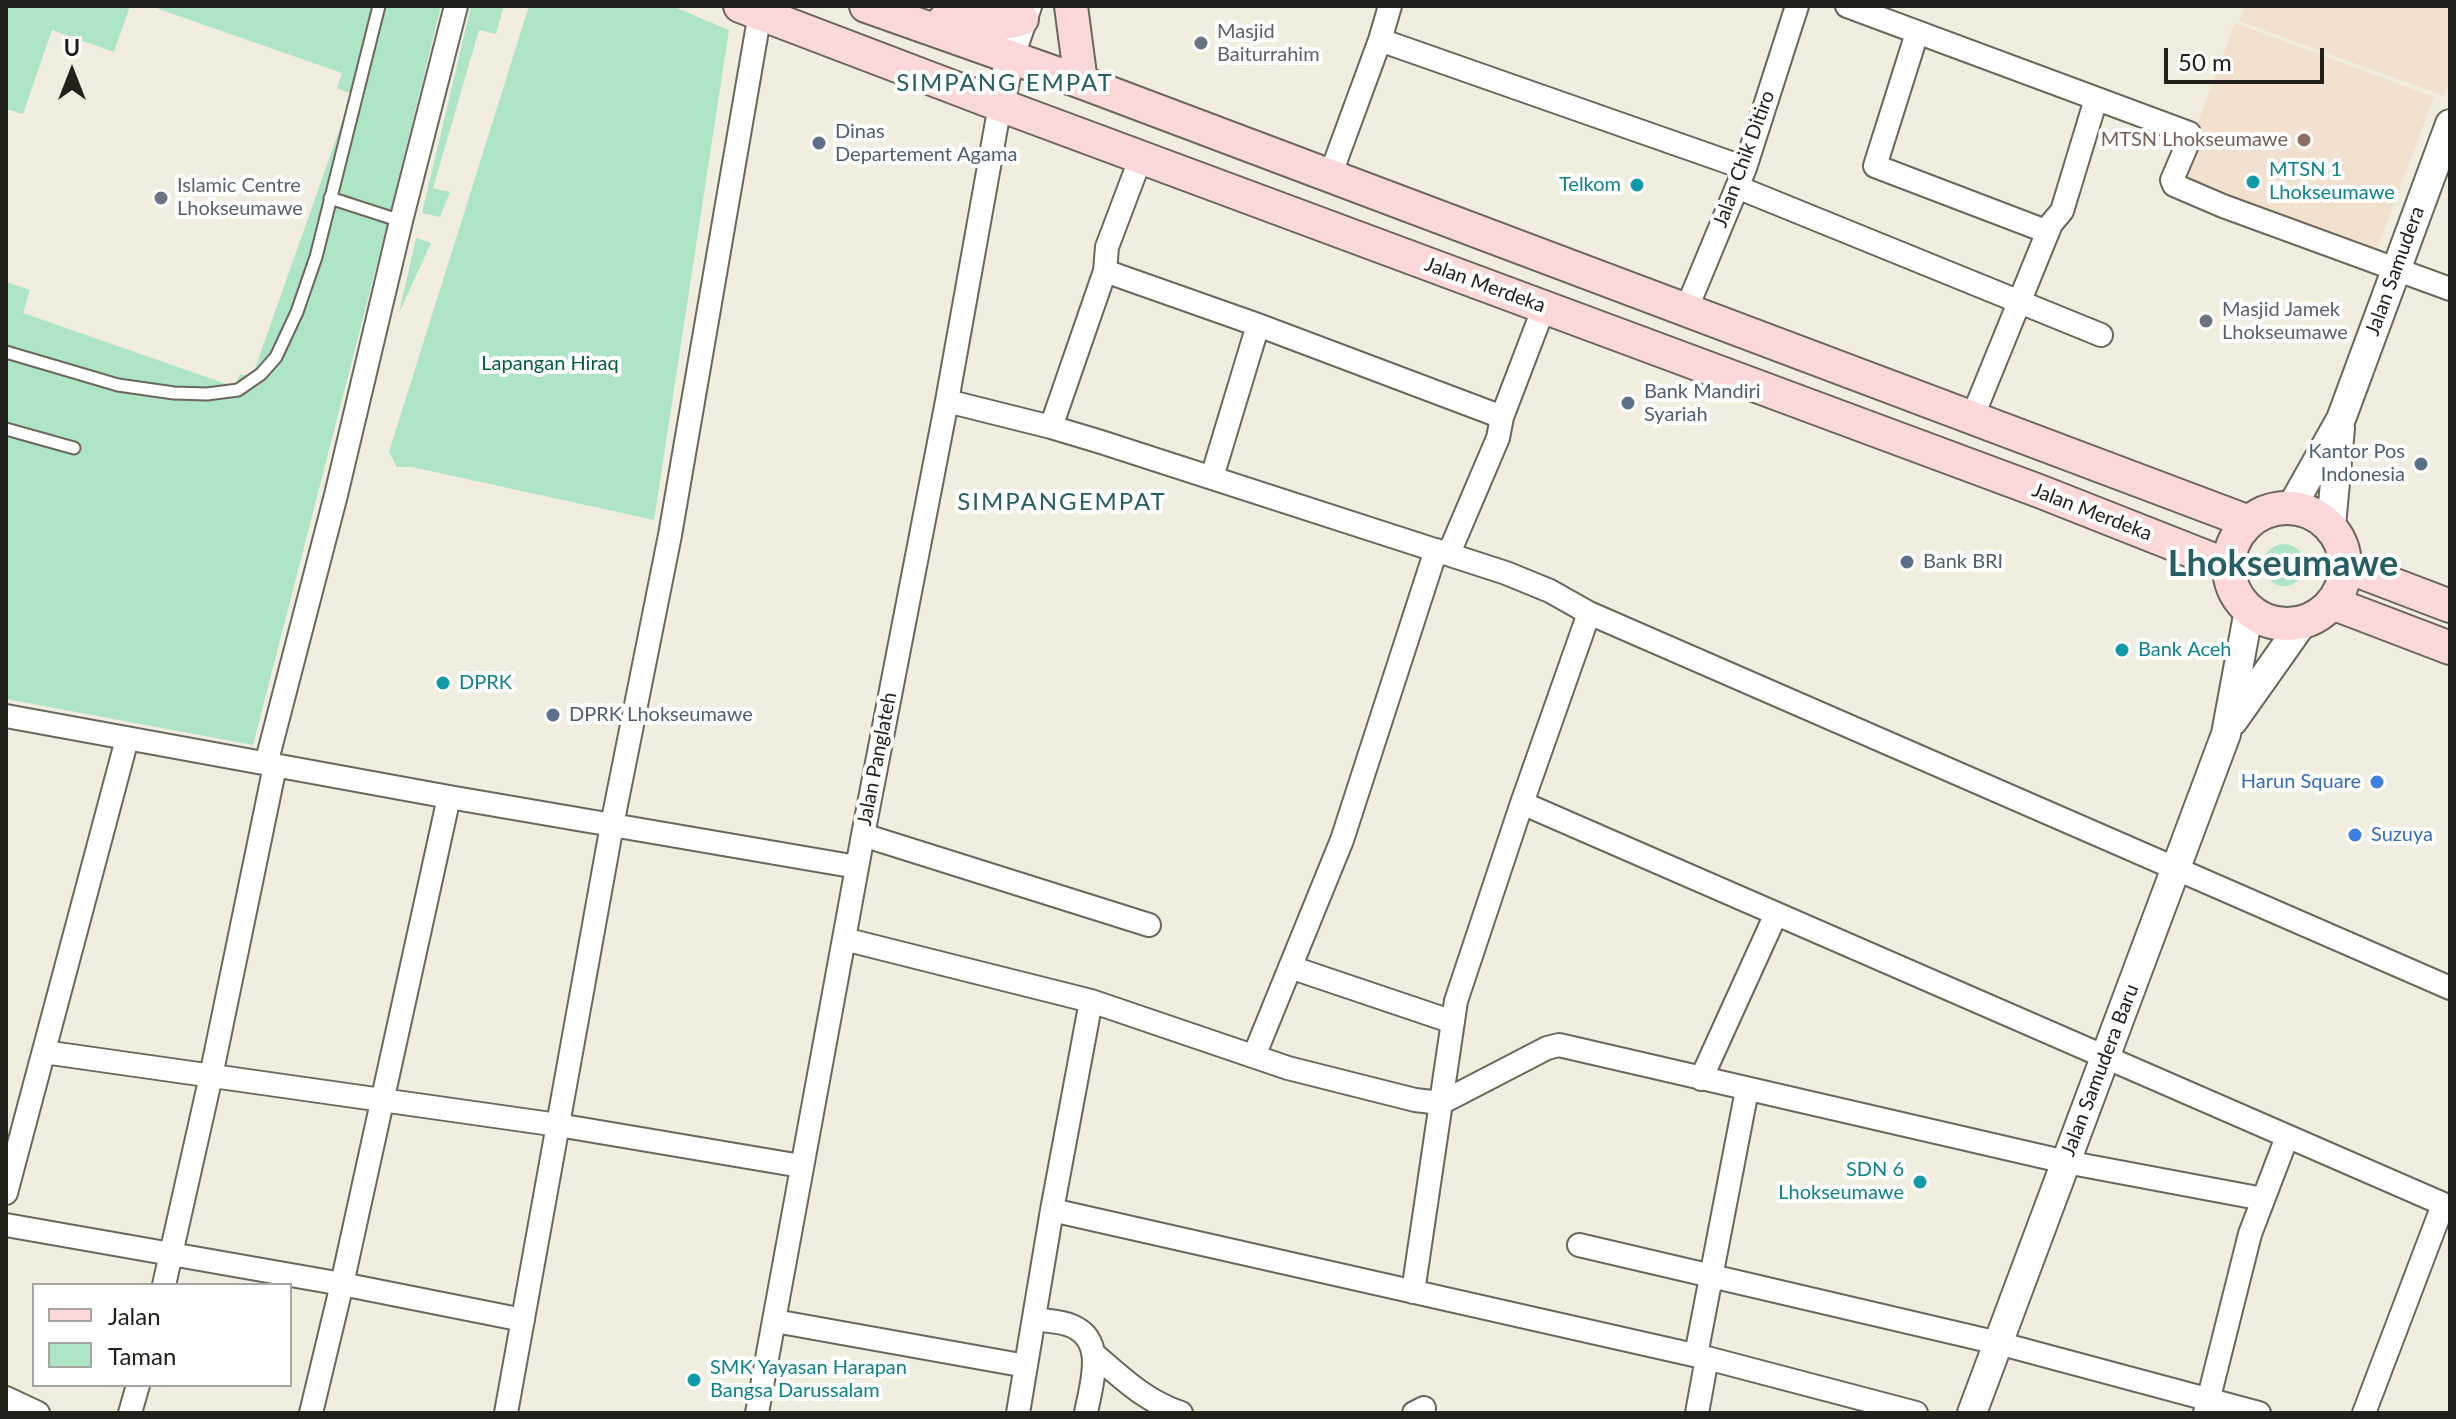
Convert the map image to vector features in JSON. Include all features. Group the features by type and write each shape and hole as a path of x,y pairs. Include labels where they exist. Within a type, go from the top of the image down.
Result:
{"main road":[{"path":"866,6 1081,82 2249,522"},
{"path":"883,6 981,24 1006,24 1025,13"},
{"path":"1071,6 1081,82"},
{"name":"Jalan Merdeka","path":"750,10 2039,491 2229,566"},
{"path":"2291,508 2305,511 2331,526 2344,552 2345,566 2342,586 2332,603 2319,615 2303,622 2281,624 2268,621 2239,600 2231,584 2229,566 2231,550 2249,522 2275,509 2291,508"},
{"path":"2345,566 2450,606"},
{"path":"2332,603 2450,648"}],"street":[{"path":"165,1283 211,1076 270,765 456,6"},
{"path":"1330,176 1390,6"},
{"name":"Jalan Chik Ditiro","path":"1686,310 1741,178 1797,6"},
{"path":"1847,6 2189,133 2190,138 2172,180 2174,185 2450,289"},
{"path":"506,1413 612,825 670,535 750,10"},
{"path":"1000,105 1010,56 1025,13"},
{"path":"1917,33 1875,166 2048,232"},
{"path":"1380,40 1741,178 2019,302 2101,335"},
{"path":"1972,418 2051,224 2062,211 2096,99"},
{"name":"Jalan Panglateh","path":"757,1413 1000,105"},
{"name":"Jalan Samudera","path":"2291,508 2341,419 2450,124"},
{"path":"1051,427 1105,271 1107,247 1141,157"},
{"path":"1105,271 1502,417"},
{"path":"1254,1056 1342,840 1442,551 1498,438 1502,417 1544,307"},
{"path":"1212,477 1258,325"},
{"path":"947,401 1051,427 1506,573 1550,591 1589,613 2450,988"},
{"name":"Jalan Samudera","path":"2331,526 2341,419"},
{"name":"Jalan Samudera Baru","path":"1972,1413 2228,728 2249,610"},
{"path":"1413,1292 1456,1001 1589,613"},
{"name":"Jalan Samudera Baru","path":"2228,728 2303,622"},
{"path":"6,716 857,867"},
{"path":"6,1193 127,739"},
{"path":"311,1413 449,797"},
{"path":"1522,803 2446,1206 2364,1413"},
{"path":"863,835 1149,925"},
{"path":"1701,1079 1776,914"},
{"path":"844,939 1091,1001 1288,1068 1415,1100 1441,1103 1547,1048 1559,1045 2066,1162 2263,1199"},
{"path":"1290,967 1453,1022"},
{"path":"1018,1413 1091,1001"},
{"path":"44,1052 558,1125 801,1166"},
{"path":"1697,1413 1711,1275 1747,1090"},
{"path":"2207,1406 2250,1234 2287,1137"},
{"path":"1052,1210 1702,1357 1916,1413"},
{"path":"6,1225 342,1284 523,1320"},
{"path":"1579,1245 1998,1343 2207,1406 2259,1413"},
{"path":"1034,1319 1072,1326 1087,1336 1094,1354 1094,1372 1086,1413"},
{"path":"775,1321 1026,1366"},
{"path":"1094,1354 1139,1393 1181,1413"},
{"path":"130,1413 137,1387"},
{"path":"6,1398 38,1413"}],"lane":[{"path":"6,352 118,385 174,393 207,394 238,390 261,374 276,357 297,312 316,257 379,6"},
{"path":"330,198 401,221"},
{"path":"6,429 74,448"}],"shaded area":[{"path":"2245,6 2450,6 2450,82 2444,96 2239,21"},
{"name":"MTSN Lhokseumawe","path":"2235,23 2434,97 2374,257 2175,184"}],"green space":[{"path":"6,6 130,6 114,52 52,30 23,114 6,109"},
{"path":"150,6 441,6 253,745 6,699 6,282 30,290 23,313 235,387 240,374 252,377 352,94 337,88 342,73"},
{"path":"471,6 504,6 496,34 479,30 433,188 450,192 440,217 422,213"},
{"name":"Lapangan Hiraq","path":"529,6 672,6 729,30 654,520 412,467 397,467 389,452"},
{"path":"416,238 431,243 399,313"},
{"path":"2284,544 2299,550 2305,565 2299,580 2284,586 2269,580 2263,565 2269,550"}],"place":[{"name":"Masjid Baiturrahim","path":"1201,43"},
{"name":"MTSN Lhokseumawe","path":"2304,140"},
{"name":"Dinas Departement Agama","path":"819,143"},
{"name":"MTSN 1 Lhokseumawe","path":"2253,182"},
{"name":"Telkom","path":"1637,185"},
{"name":"Islamic Centre Lhokseumawe","path":"161,198"},
{"name":"Masjid Jamek Lhokseumawe","path":"2206,321"},
{"name":"Bank Mandiri Syariah","path":"1628,403"},
{"name":"Kantor Pos Indonesia","path":"2421,464"},
{"name":"Bank BRI","path":"1907,562"},
{"name":"Bank Aceh","path":"2122,650"},
{"name":"DPRK","path":"443,683"},
{"name":"DPRK Lhokseumawe","path":"553,715"},
{"name":"Harun Square","path":"2377,782"},
{"name":"Suzuya","path":"2355,835"},
{"name":"SDN 6 Lhokseumawe","path":"1920,1182"},
{"name":"SMK Yayasan Harapan Bangsa Darussalam","path":"694,1380"}],"district":[{"name":"SIMPANG EMPAT","path":"1005,83"},
{"name":"SIMPANGEMPAT","path":"1062,502"},
{"name":"Lhokseumawe","path":"2283,564"}]}
